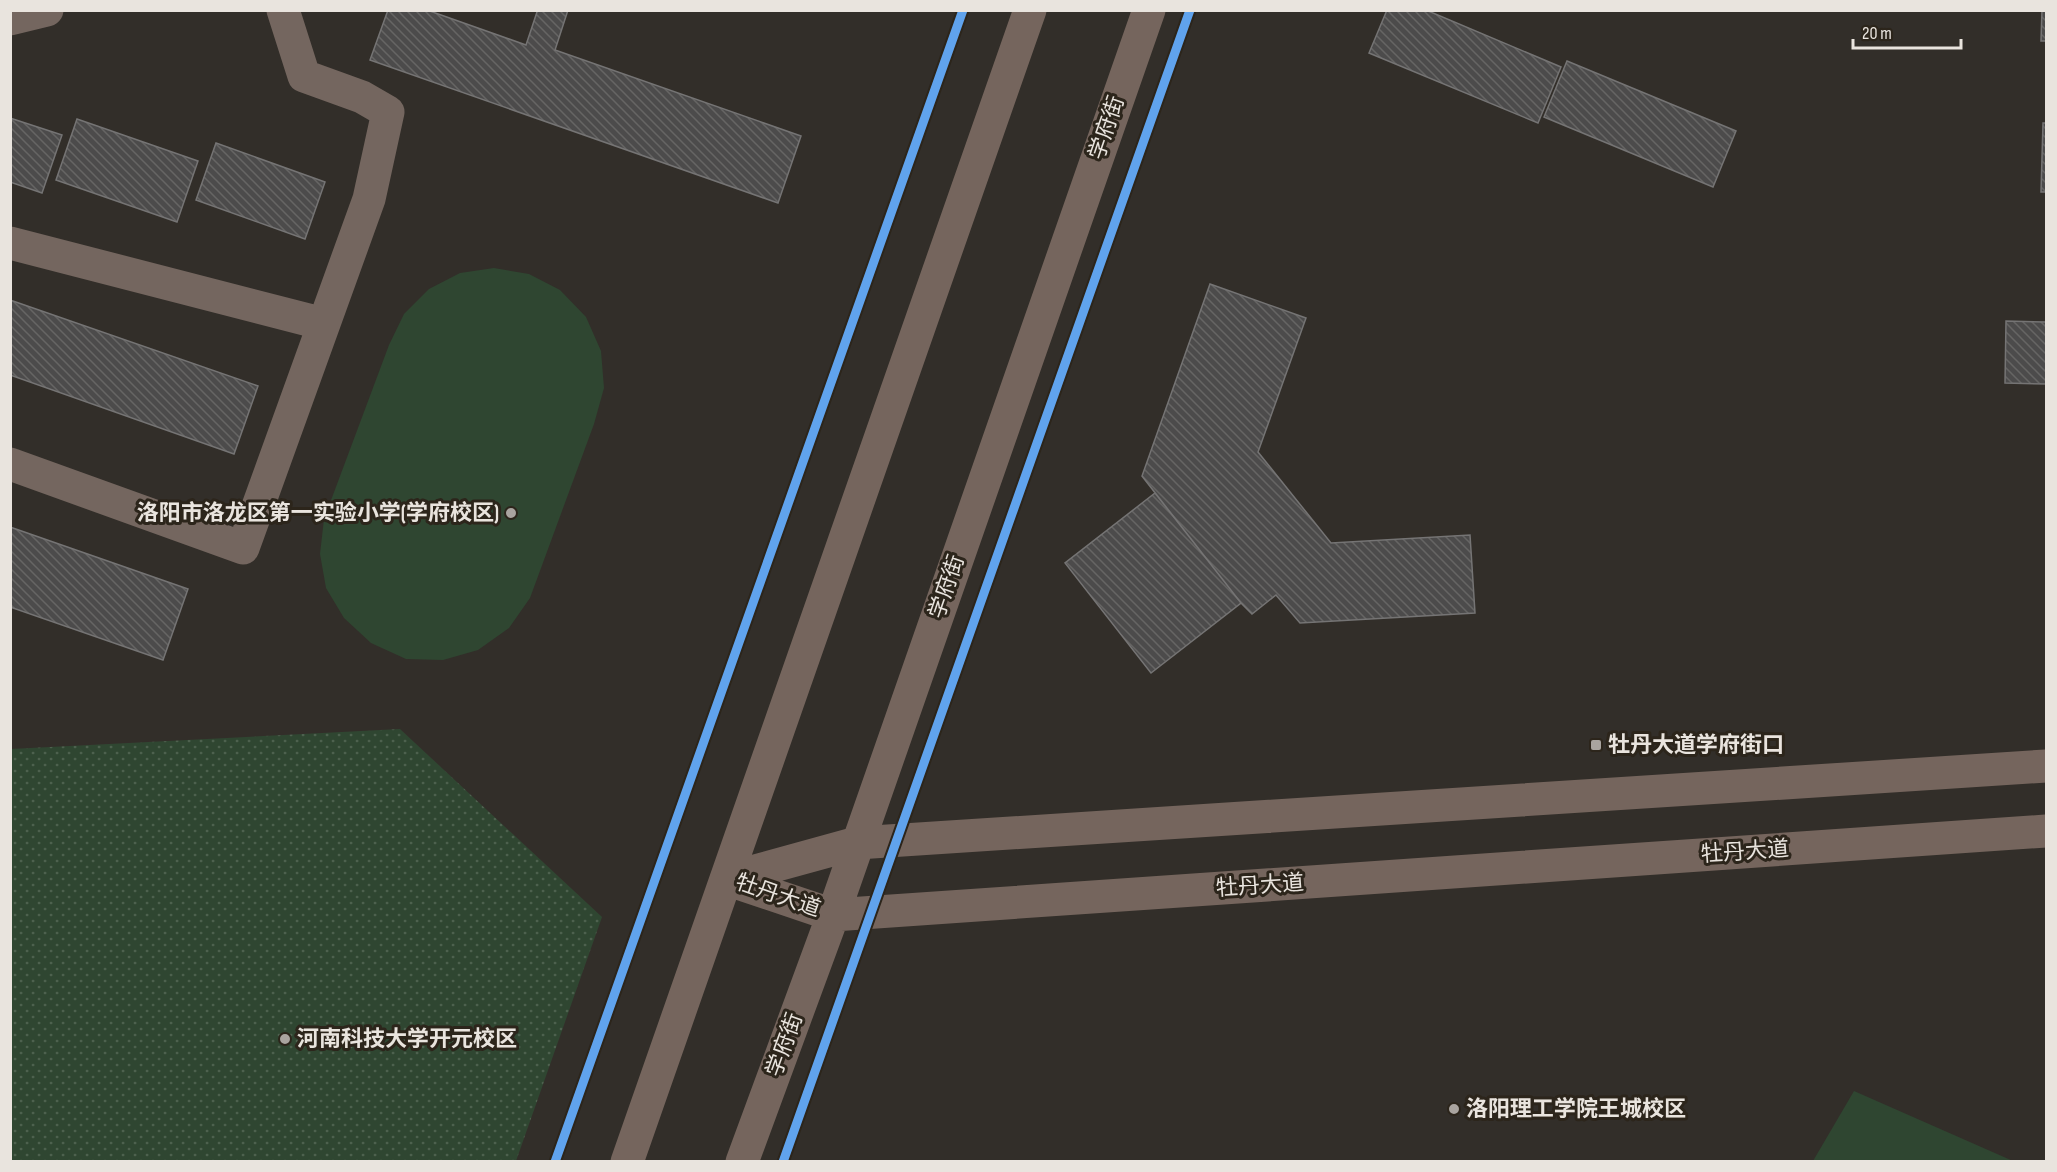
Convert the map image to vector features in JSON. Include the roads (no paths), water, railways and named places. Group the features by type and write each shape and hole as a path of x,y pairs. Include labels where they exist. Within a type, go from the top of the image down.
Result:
{"main road":[{"path":"627,1161 1030,10"},
{"name":"学府街","path":"742,1161 833,915 1149,10"},
{"name":"牡丹大道","path":"726,879 857,843 2046,766"},
{"name":"牡丹大道","path":"726,879 833,915 2046,831"}],"lane":[{"path":"10,19 47,10"},
{"path":"10,464 243,548 369,199 388,112 362,97 304,76 283,10"},
{"path":"10,243 324,324"}],"place":[{"name":"洛阳市洛龙区第一实验小学(学府校区)","path":"511,513"},
{"name":"牡丹大道学府街口","path":"1596,745"},
{"name":"河南科技大学开元校区","path":"285,1039"},
{"name":"洛阳理工学院王城校区","path":"1454,1109"}]}
